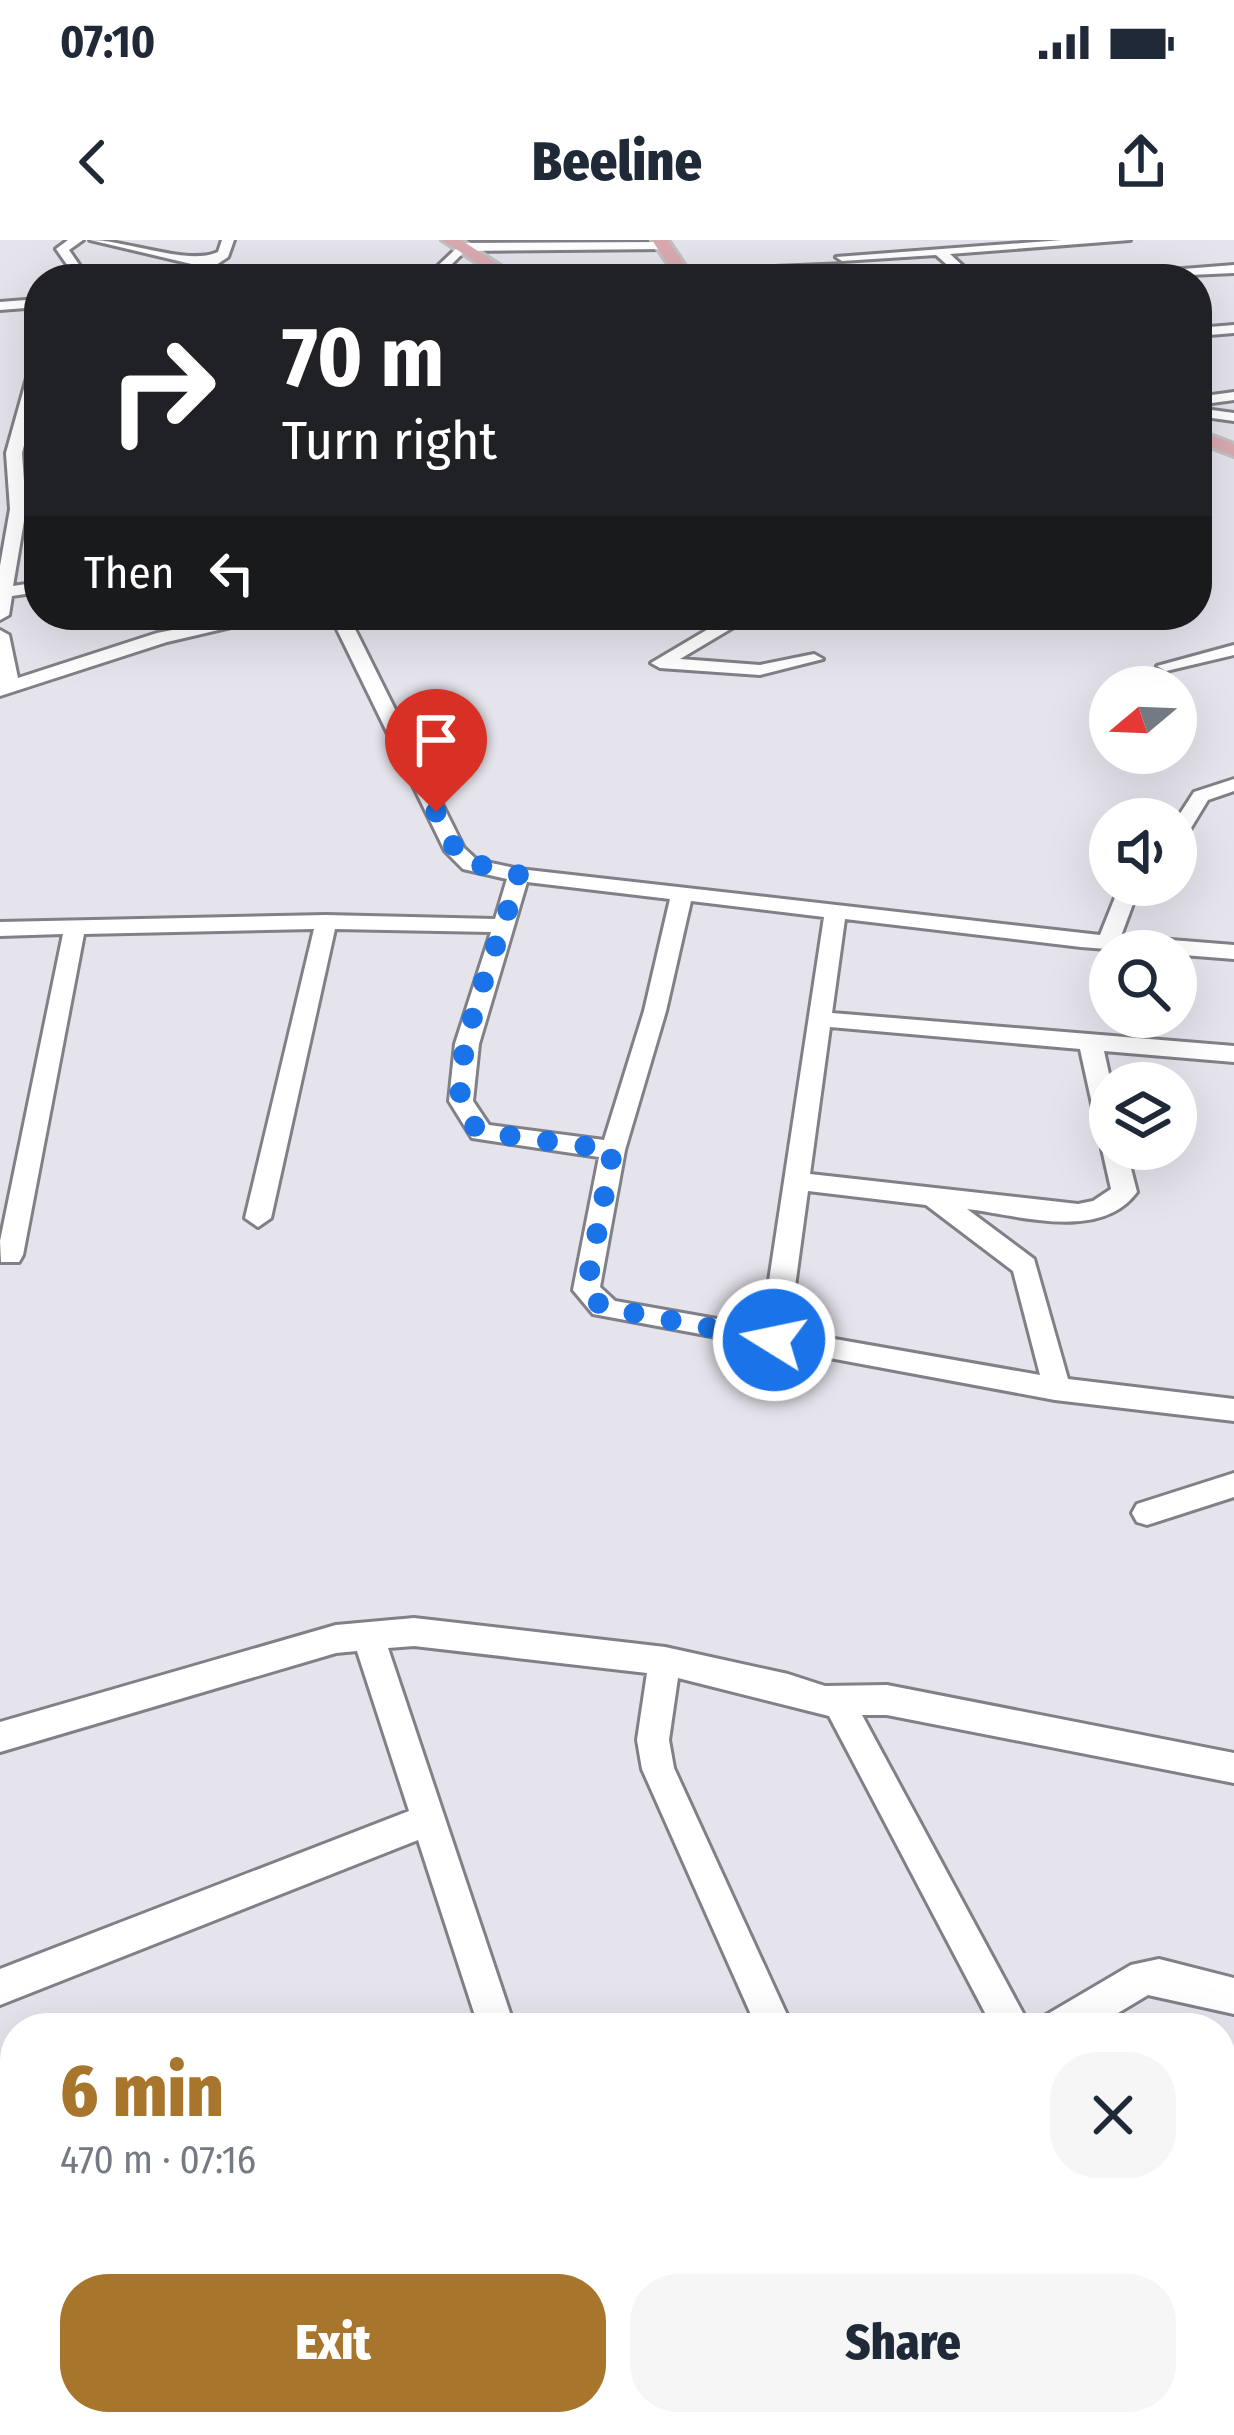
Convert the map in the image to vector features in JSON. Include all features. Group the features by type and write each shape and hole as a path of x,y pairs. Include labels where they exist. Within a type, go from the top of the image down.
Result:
{"main road":[{"path":"456,244 489,264"}],"street":[{"path":"73,264 62,249 77,240"},
{"path":"96,240 182,264"},
{"path":"212,264 224,254 228,240"},
{"path":"870,264 940,252 1124,240"},
{"path":"456,244 662,243"},
{"path":"940,252 954,264"},
{"path":"1227,270 1234,281"},
{"path":"0,614 11,487 8,441 24,396"},
{"path":"4,592 24,589"},
{"path":"50,670 144,630"},
{"path":"0,635 3,684 198,630"},
{"path":"346,630 455,851 470,865 519,875 1089,940"},
{"path":"718,630 660,663 760,670 814,659"},
{"path":"1166,666 1234,650"},
{"path":"1197,804 1202,796 1234,785"},
{"path":"519,875 467,1044 461,1101 481,1132 613,1150"},
{"path":"682,893 655,1011 613,1150 586,1290 592,1299 615,1312 1054,1389 1234,1410"},
{"path":"774,1340 836,912"},
{"path":"0,929 326,922 505,926"},
{"path":"258,1217 326,922"},
{"path":"10,1256 75,926"},
{"path":"1197,949 1234,952"},
{"path":"819,1019 1234,1054"},
{"path":"1090,1040 1095,1062"},
{"path":"796,1181 1078,1213 1118,1201 1124,1192 1119,1170"},
{"path":"936,1200 1025,1267 1053,1368 1054,1389"},
{"path":"1148,1513 1234,1485"},
{"path":"0,1737 367,1633 414,1632 664,1661 839,1703 887,1700 1234,1768"},
{"path":"367,1633 492,2013"},
{"path":"664,1661 653,1740 658,1769 769,2013"},
{"path":"839,1703 1005,2013"},
{"path":"0,1987 430,1819"},
{"path":"1084,2013 1144,1978 1159,1977 1234,1996"}],"route":[{"path":"436,812 461,860 519,875 467,1044 461,1101 466,1115 481,1132 613,1150 586,1290 602,1307 774,1340"}]}
